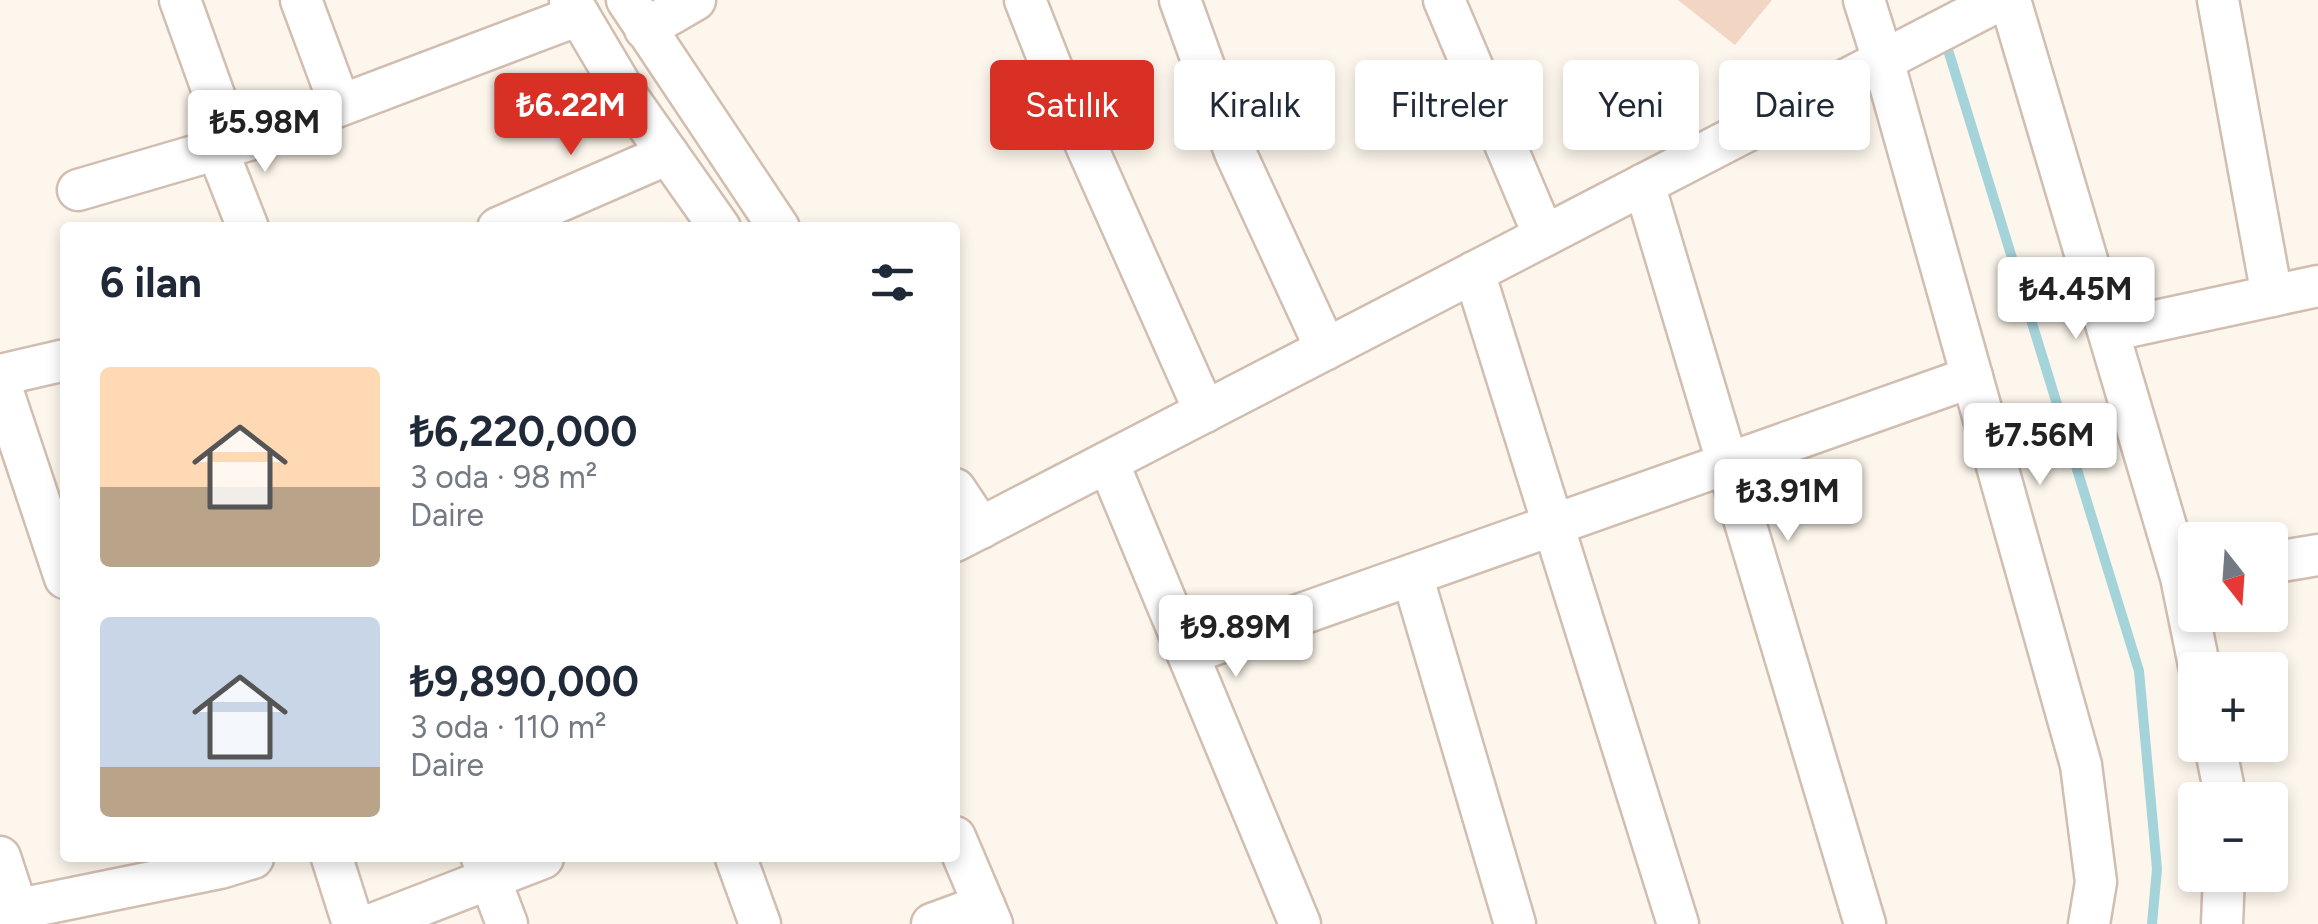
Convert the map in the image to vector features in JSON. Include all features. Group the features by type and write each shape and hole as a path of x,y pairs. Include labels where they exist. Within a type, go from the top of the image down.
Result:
{"street":[{"path":"180,0 246,222"},
{"path":"301,0 340,105"},
{"path":"695,0 636,15 775,222"},
{"path":"1180,0 1235,152 1326,349"},
{"path":"1444,0 1544,236"},
{"path":"1864,0 2081,766 2096,882 2088,924"},
{"path":"2010,0 2108,331 2178,545"},
{"path":"2218,0 2272,296"},
{"path":"1035,3 1205,412"},
{"path":"78,190 225,147 340,105 574,8 627,96 716,222"},
{"path":"960,506 968,534 1985,8"},
{"path":"512,222 668,154"},
{"path":"1644,184 1864,924"},
{"path":"1474,272 1678,924"},
{"path":"2108,331 2318,286"},
{"path":"0,374 60,361"},
{"path":"1188,654 1972,376"},
{"path":"0,384 60,563"},
{"path":"1108,462 1300,924"},
{"path":"2288,560 2318,556"},
{"path":"1412,575 1515,924"},
{"path":"932,924 988,914 960,849"},
{"path":"0,857 13,915 162,868 217,862"},
{"path":"333,862 353,924"},
{"path":"372,924 486,868 520,862"},
{"path":"737,862 760,924"},
{"path":"486,868 507,924"},
{"path":"2222,924 2223,892"}],"building":[{"path":"1678,0 1772,0 1735,45"}],"waterway":[{"path":"1945,40 2139,671 2157,869 2152,924"}]}
